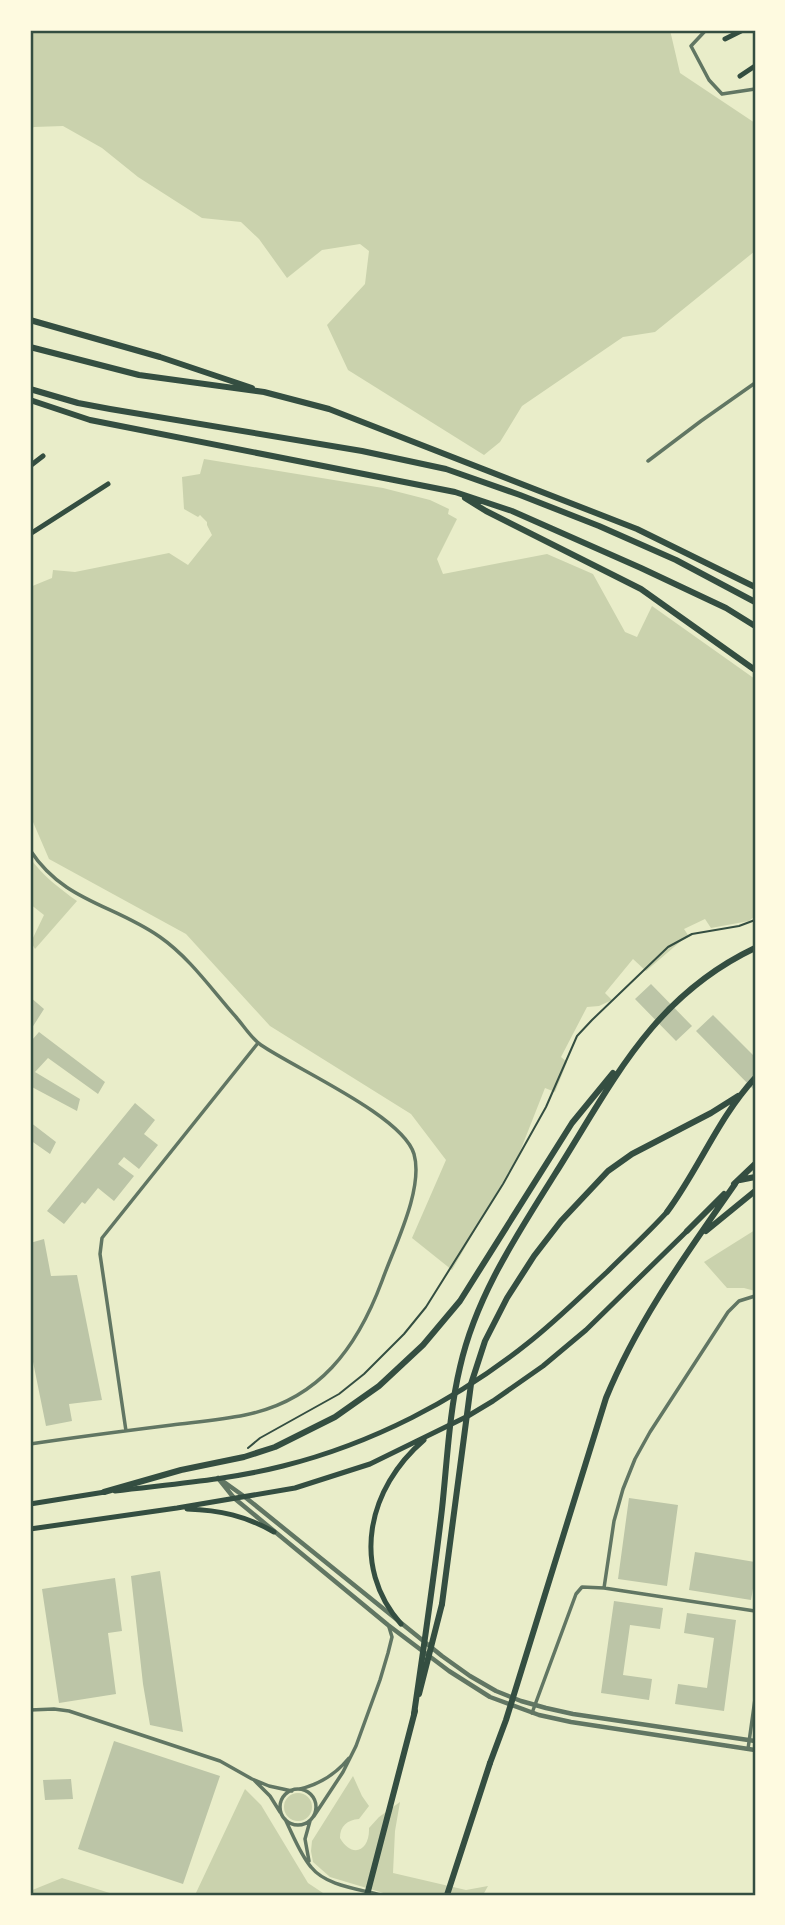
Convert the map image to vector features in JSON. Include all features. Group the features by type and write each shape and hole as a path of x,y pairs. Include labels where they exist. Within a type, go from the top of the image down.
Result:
{"highway":[{"path":"30,320 160,357 264,392 329,409 580,505 673,545 755,587"},
{"path":"30,347 139,375 264,392"},
{"path":"30,389 78,403 362,451 446,469 610,531 676,560 755,603"},
{"path":"30,400 90,420 455,492 512,511 629,563 726,608 755,626"},
{"path":"455,492 486,511 641,589 755,670"},
{"path":"104,1492 275,1447 335,1417 379,1386 424,1345 453,1311 572,1123 663,1015 725,963 755,948"},
{"path":"414,1714 436,1566 456,1387 474,1322 494,1278 538,1202 629,1056"},
{"path":"667,1212 738,1096 755,1078"},
{"path":"367,1895 442,1604 468,1401 477,1363 494,1320 534,1256 598,1181 620,1162 738,1096"},
{"path":"687,1231 755,1164"},
{"path":"447,1895 506,1720 606,1398 630,1343 666,1284 737,1182 755,1177"},
{"path":"699,1237 755,1191"}],"main road":[{"path":"725,39 743,30"},
{"path":"740,76 755,66"},
{"path":"30,466 43,456"},
{"path":"30,534 108,484"},
{"path":"30,1504 262,1471 330,1452 381,1432 440,1402 498,1365 551,1324 667,1212"},
{"path":"30,1529 295,1488 380,1460 493,1401 543,1366 586,1330 687,1231"},
{"path":"401,1624 386,1605 377,1583 371,1559 370,1535 377,1509 391,1480 408,1455 432,1433"},
{"path":"177,1508 223,1511 248,1519 274,1532"}],"street":[{"path":"706,30 691,46 709,80 722,94 755,89"},
{"path":"648,461 755,383"},
{"path":"30,850 44,869 64,887 147,928 174,947 258,1043 366,1107 397,1129 414,1153 416,1181 413,1196 368,1315 347,1352 320,1380 288,1400 245,1415 30,1444"},
{"path":"126,1431 100,1254 102,1238 258,1043"},
{"path":"604,1588 618,1506 642,1446 728,1312 739,1301 755,1296"},
{"path":"218,1478 245,1496 456,1667 509,1697 573,1714 752,1740"},
{"path":"218,1478 234,1498 274,1532 388,1625 477,1690 532,1713 571,1722 755,1750"},
{"path":"532,1713 578,1590 587,1586 604,1588 755,1611"},
{"path":"352,1754 328,1778 294,1790 284,1797 281,1803 283,1816 289,1823 300,1825 312,1818 352,1754 388,1653 392,1636 388,1625"},
{"path":"748,1749 752,1740 755,1699"},
{"path":"30,1710 69,1711 220,1761 269,1786 307,1792 314,1800 316,1811 306,1831 304,1846 312,1869"},
{"path":"252,1779 270,1796 312,1869 332,1881 382,1895"}],"path":[{"path":"244,1451 260,1438 339,1394 364,1374 404,1334 426,1307 509,1173 545,1107 578,1036 592,1020 668,947 692,934 739,926 755,920"}],"green space":[{"path":"30,30 670,30 680,73 755,123 755,251 655,332 623,337 522,406 500,442 484,455 348,370 327,325 365,284 369,251 360,244 322,250 287,278 259,239 241,222 202,218 138,177 102,148 63,126 30,129"},
{"path":"204,459 383,488 430,500 449,509 448,514 457,519 437,559 443,574 547,554 593,574 625,632 637,637 652,606 755,679 755,916 749,921 711,928 705,919 684,929 688,935 646,971 633,959 605,993 612,1000 599,1006 587,1007 561,1057 567,1062 555,1092 545,1088 519,1154 452,1270 412,1238 446,1160 411,1114 270,1026 186,934 49,859 30,815 30,587 52,578 53,570 75,572 169,553 188,565 212,535 207,522 200,515 198,517 184,509 182,477 200,474"},
{"path":"30,858 52,881 77,901 35,949 31,942 44,915 30,904"},
{"path":"755,1230 755,1291 727,1288 704,1262"},
{"path":"353,1776 369,1806 359,1819 348,1822 343,1827 340,1838 345,1845 355,1850 363,1847 369,1836 369,1828 400,1802 395,1831 393,1873 466,1890 488,1886 483,1895 390,1895 330,1877 313,1862 312,1841"},
{"path":"245,1789 261,1805 308,1883 326,1895 195,1895"},
{"path":"298,1793 308,1797 312,1807 308,1817 298,1821 288,1817 284,1807 288,1797"},
{"path":"62,1878 116,1895 30,1895 30,1891"}],"building":[{"path":"651,984 692,1026 676,1041 635,999"},
{"path":"30,997 44,1009 30,1031"},
{"path":"713,1015 755,1057 755,1091 696,1031"},
{"path":"39,1032 105,1082 98,1094 48,1058 35,1072 80,1099 77,1111 30,1086 30,1038 32,1040"},
{"path":"135,1103 155,1120 144,1134 158,1145 139,1169 124,1157 118,1164 134,1176 114,1201 98,1188 64,1224 47,1211"},
{"path":"30,1122 56,1142 50,1154 30,1140"},
{"path":"44,1239 51,1276 77,1275 102,1400 69,1404 72,1421 46,1426 30,1347 30,1243"},
{"path":"629,1498 678,1505 667,1586 618,1579"},
{"path":"695,1552 755,1562 751,1600 689,1590"},
{"path":"160,1571 183,1732 150,1725 143,1684 131,1576"},
{"path":"115,1578 122,1631 108,1633 116,1694 59,1703 42,1589"},
{"path":"614,1601 663,1608 660,1629 630,1625 623,1675 652,1679 649,1700 601,1693"},
{"path":"687,1613 736,1620 724,1711 675,1704 678,1684 707,1688 714,1638 684,1633"},
{"path":"114,1741 220,1776 183,1884 78,1849"},
{"path":"71,1779 73,1799 45,1800 43,1780"}]}
